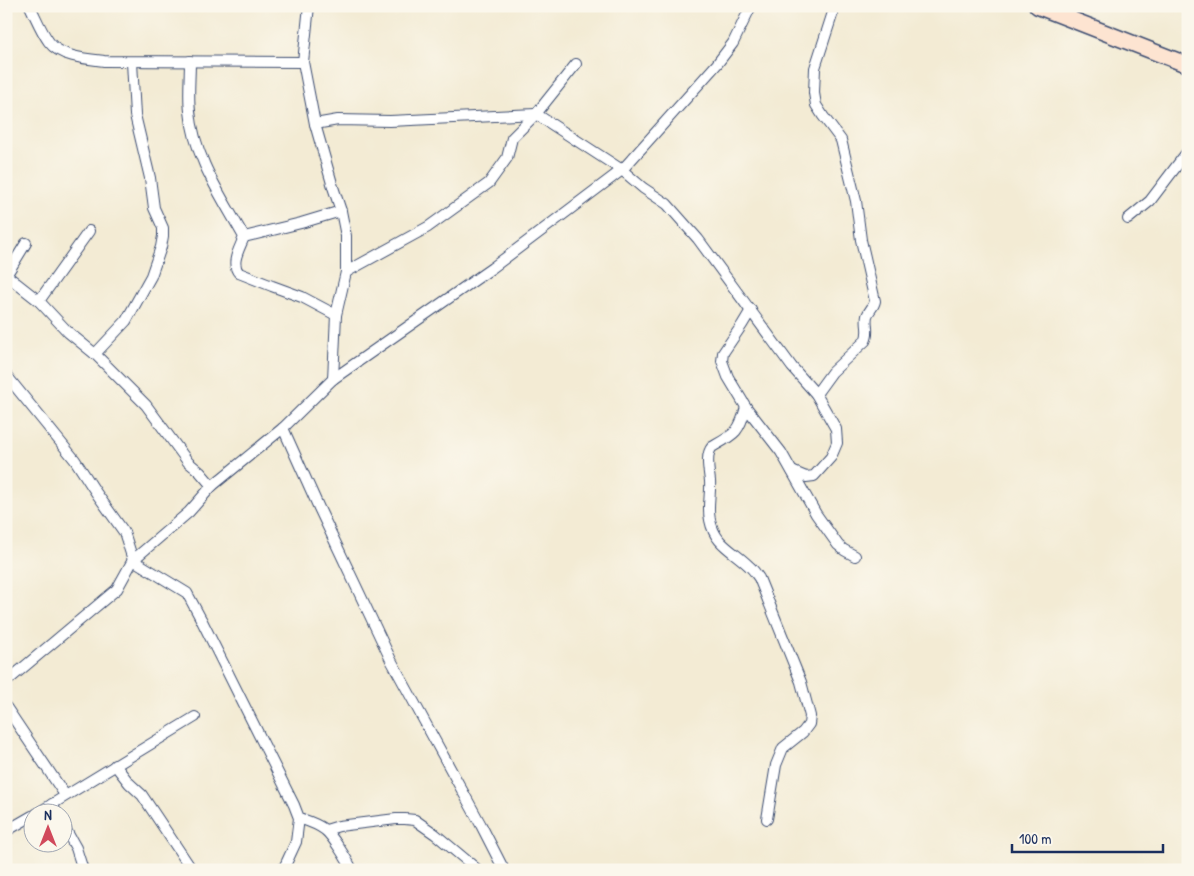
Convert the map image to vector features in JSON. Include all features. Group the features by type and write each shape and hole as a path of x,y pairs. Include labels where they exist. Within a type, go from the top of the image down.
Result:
{"street":[{"path":"30,6 50,44 62,53 78,58 132,62 303,62"},
{"path":"309,6 303,62 315,124 332,187 341,211 346,236 346,272 336,315 333,379"},
{"path":"6,682 117,589 133,560 189,512 212,486 283,428 333,379 492,268 622,170 717,64 733,43 751,6"},
{"path":"816,394 832,372 865,341 868,336 867,315 875,301 861,240 856,202 841,140 816,105 814,93 815,68 835,6"},
{"path":"1037,6 1070,13 1188,65"},
{"path":"190,61 191,122 198,146 205,168 244,237 236,260 236,270 239,273 302,297 336,315"},
{"path":"95,354 126,321 151,276 163,236 163,228 154,208 150,178 135,115 132,62"},
{"path":"346,272 428,227 489,183 507,158 512,138 536,114 576,64"},
{"path":"315,124 338,120 390,121 536,114 622,170 667,204 698,239 792,367 816,394 836,429 837,443 830,457 814,476 806,476 792,471"},
{"path":"1128,219 1150,201 1188,151"},
{"path":"244,237 341,211"},
{"path":"39,301 89,231"},
{"path":"26,243 6,275 39,301 68,332 95,354 146,405 188,462 212,486"},
{"path":"751,310 723,353 722,361 728,377 746,407 781,452 816,514 838,545 855,556"},
{"path":"6,375 75,460 124,532 133,560 187,593 300,818 296,842 283,870"},
{"path":"746,407 742,422 736,432 709,450 710,521 717,539 749,566 759,578 801,682 810,716 806,728 783,748 776,765 767,819"},
{"path":"283,428 391,660 477,816 504,870"},
{"path":"6,707 65,795"},
{"path":"52,804 195,717"},
{"path":"115,765 129,783 142,795 192,870"},
{"path":"300,818 326,830 352,870"},
{"path":"326,830 339,826 396,819 415,820 478,870"},
{"path":"6,831 22,822"},
{"path":"72,841 82,870"}]}
